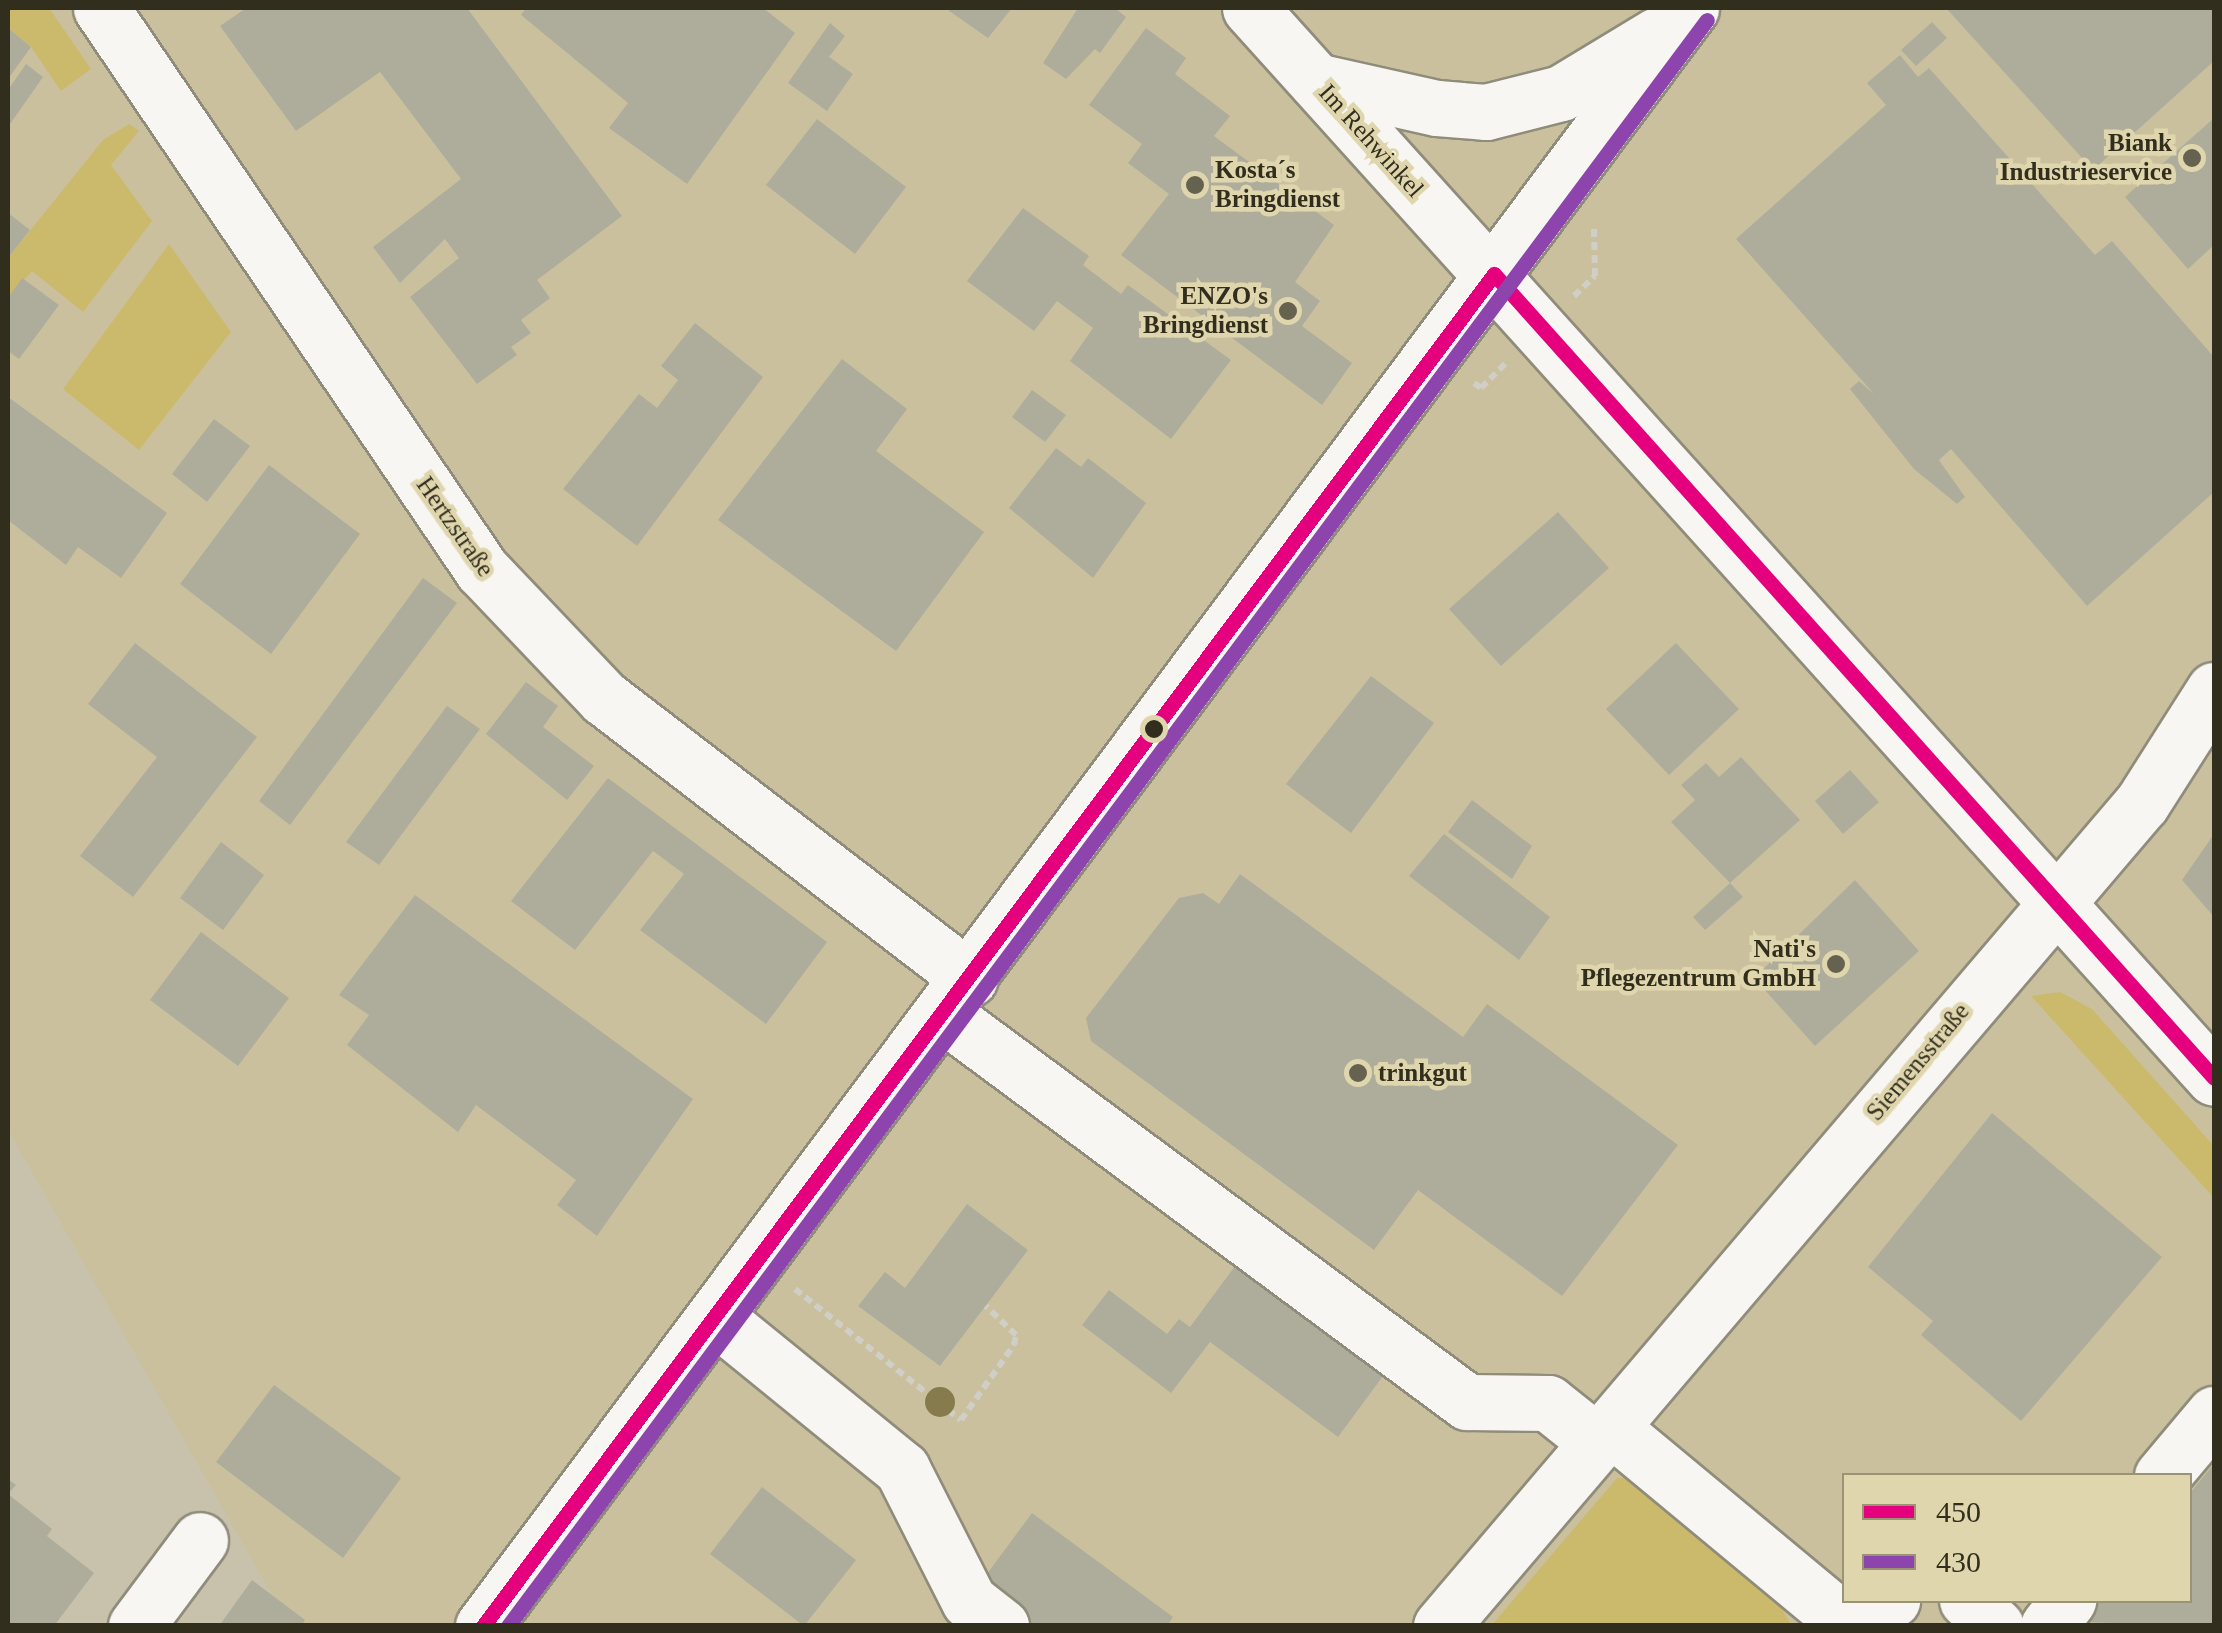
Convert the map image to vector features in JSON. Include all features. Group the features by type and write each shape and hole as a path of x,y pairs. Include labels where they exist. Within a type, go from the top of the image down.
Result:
{"street":[{"name":"Hertzstraße","path":"101,8 482,570 604,698 956,997 1467,1402 1548,1403 1603,1434"},
{"name":"Im Rehwinkel","path":"1250,8 1494,274 2214,1078"},
{"path":"1316,81 1437,108 1518,107 1560,93 1686,14"},
{"path":"483,1626 1686,14"},
{"name":"Siemensstraße","path":"1441,1626 2142,803 2214,690"},
{"path":"715,1317 902,1469 969,1601 1000,1626"},
{"path":"2165,1473 2214,1414"},
{"path":"1603,1434 1835,1621 1886,1603"},
{"path":"136,1626 200,1540"},
{"path":"1899,1603 1928,1626"},
{"path":"1969,1603 1996,1626"},
{"path":"2048,1626 2066,1603"}],"path":[{"path":"787,1281 961,1420 1014,1345 1016,1335 986,1306"}],"shaded area":[{"path":"8,8 2214,8 2214,1625 289,1625 8,1130"},
{"path":"8,8 49,8 91,69 61,91 31,47 8,28"},
{"path":"129,124 139,131 111,165 152,221 83,312 32,271 8,298 8,258 103,140"},
{"path":"169,244 231,332 139,450 63,389"},
{"path":"2060,992 2092,1009 2214,1146 2214,1198 2031,996"},
{"path":"1617,1478 1630,1478 1778,1602 1791,1625 1491,1626"}],"building":[{"path":"246,8 467,8 622,216 537,280 550,298 521,320 531,333 511,347 517,355 477,384 410,297 459,258 445,239 400,283 373,247 461,179 380,72 296,131 220,26"},
{"path":"526,8 763,8 795,33 687,184 609,128 628,103 521,15"},
{"path":"945,8 1012,8 988,38"},
{"path":"1078,8 1115,8 1126,17 1100,53 1095,49 1066,79 1043,63"},
{"path":"1946,8 2214,8 2214,61 2093,170"},
{"path":"1932,22 1947,38 1916,66 1901,50"},
{"path":"830,23 845,36 829,57 853,74 827,111 788,83"},
{"path":"8,28 31,47 8,79"},
{"path":"1146,28 1186,58 1175,74 1230,116 1214,136 1334,225 1295,282 1320,301 1302,326 1352,363 1322,405 1121,255 1169,194 1128,163 1142,144 1089,105"},
{"path":"1900,55 1918,77 1929,68 2095,255 2112,241 2214,357 2214,492 2087,606 1951,449 1939,460 1965,497 1957,504 1914,469 1850,389 1859,381 1874,394 1736,239 1886,105 1867,83"},
{"path":"26,64 43,77 8,127 8,90"},
{"name":"Biank Industrieservice","path":"2214,118 2214,245 2188,269 2125,197"},
{"path":"817,119 906,187 855,254 766,185"},
{"path":"1023,208 1089,256 1083,265 1121,294 1128,285 1231,360 1171,439 1070,361 1093,328 1057,301 1034,331 967,281"},
{"path":"8,213 30,230 8,258"},
{"path":"22,278 59,305 19,359 8,351 8,298"},
{"path":"695,323 763,377 637,546 563,489 639,394 657,408 678,380 661,366"},
{"path":"842,359 907,409 876,451 984,532 896,651 718,520"},
{"path":"1032,390 1066,415 1045,442 1012,417"},
{"path":"8,397 167,513 121,578 78,547 66,565 8,520"},
{"path":"214,419 250,446 207,502 172,474"},
{"path":"1056,448 1081,467 1088,458 1146,503 1093,578 1009,508"},
{"path":"269,465 360,534 271,654 180,584"},
{"path":"1558,512 1609,568 1501,666 1449,609"},
{"path":"423,578 457,603 290,825 259,801"},
{"path":"135,643 257,737 133,897 80,856 157,757 88,704"},
{"path":"1676,643 1739,709 1669,775 1606,709"},
{"path":"1371,676 1434,723 1351,833 1286,784"},
{"path":"526,682 558,706 543,727 594,766 567,800 486,734"},
{"path":"447,706 480,729 379,865 346,842"},
{"path":"1741,757 1800,820 1730,883 1671,822 1695,800 1681,785 1706,763 1719,777"},
{"path":"1850,770 1879,802 1843,834 1815,801"},
{"path":"608,778 827,942 766,1024 640,930 684,874 653,851 575,950 511,901"},
{"path":"1472,800 1532,846 1512,879 1448,832"},
{"path":"1444,834 1550,917 1519,960 1409,876"},
{"path":"2214,834 2214,917 2182,880"},
{"path":"221,842 264,875 223,930 180,898"},
{"name":"trinkgut","path":"1240,874 1463,1037 1487,1004 1678,1145 1562,1296 1418,1190 1374,1250 1091,1041 1086,1018 1179,898 1203,893 1219,904"},
{"name":"Nati's Pflegezentrum GmbH","path":"1855,880 1919,951 1815,1046 1754,978"},
{"path":"1730,883 1743,897 1705,930 1693,917"},
{"path":"415,895 693,1099 597,1236 557,1205 576,1180 476,1105 458,1132 347,1045 369,1015 339,995"},
{"path":"201,932 289,998 238,1066 150,1000"},
{"path":"1992,1113 2162,1257 2021,1421 1921,1335 1933,1321 1868,1267"},
{"path":"967,1204 1028,1250 940,1366 858,1306 885,1272 905,1288"},
{"path":"1238,1262 1386,1372 1338,1437 1210,1342 1171,1393 1082,1325 1109,1290 1167,1334 1179,1319 1190,1327"},
{"path":"274,1385 401,1478 343,1558 216,1462"},
{"path":"2214,1464 2214,1626 2080,1622 2096,1603 2192,1603 2192,1491"},
{"path":"762,1487 856,1560 804,1626 710,1554"},
{"path":"8,1494 52,1529 47,1536 94,1573 54,1626 8,1624"},
{"path":"1032,1513 1173,1617 1167,1626 1023,1626 975,1590"},
{"path":"252,1580 305,1620 301,1626 219,1626"}],"transit line":[{"name":"430","path":"508,1626 1707,20"},
{"name":"450","path":"483,1626 1494,274 2214,1078"}],"place":[{"name":"Biank Industrieservice","path":"2192,158"},
{"name":"Kosta´s Bringdienst","path":"1195,185"},
{"name":"ENZO's Bringdienst","path":"1288,311"},
{"name":"Nati's Pflegezentrum GmbH","path":"1836,964"},
{"name":"trinkgut","path":"1358,1073"}]}
